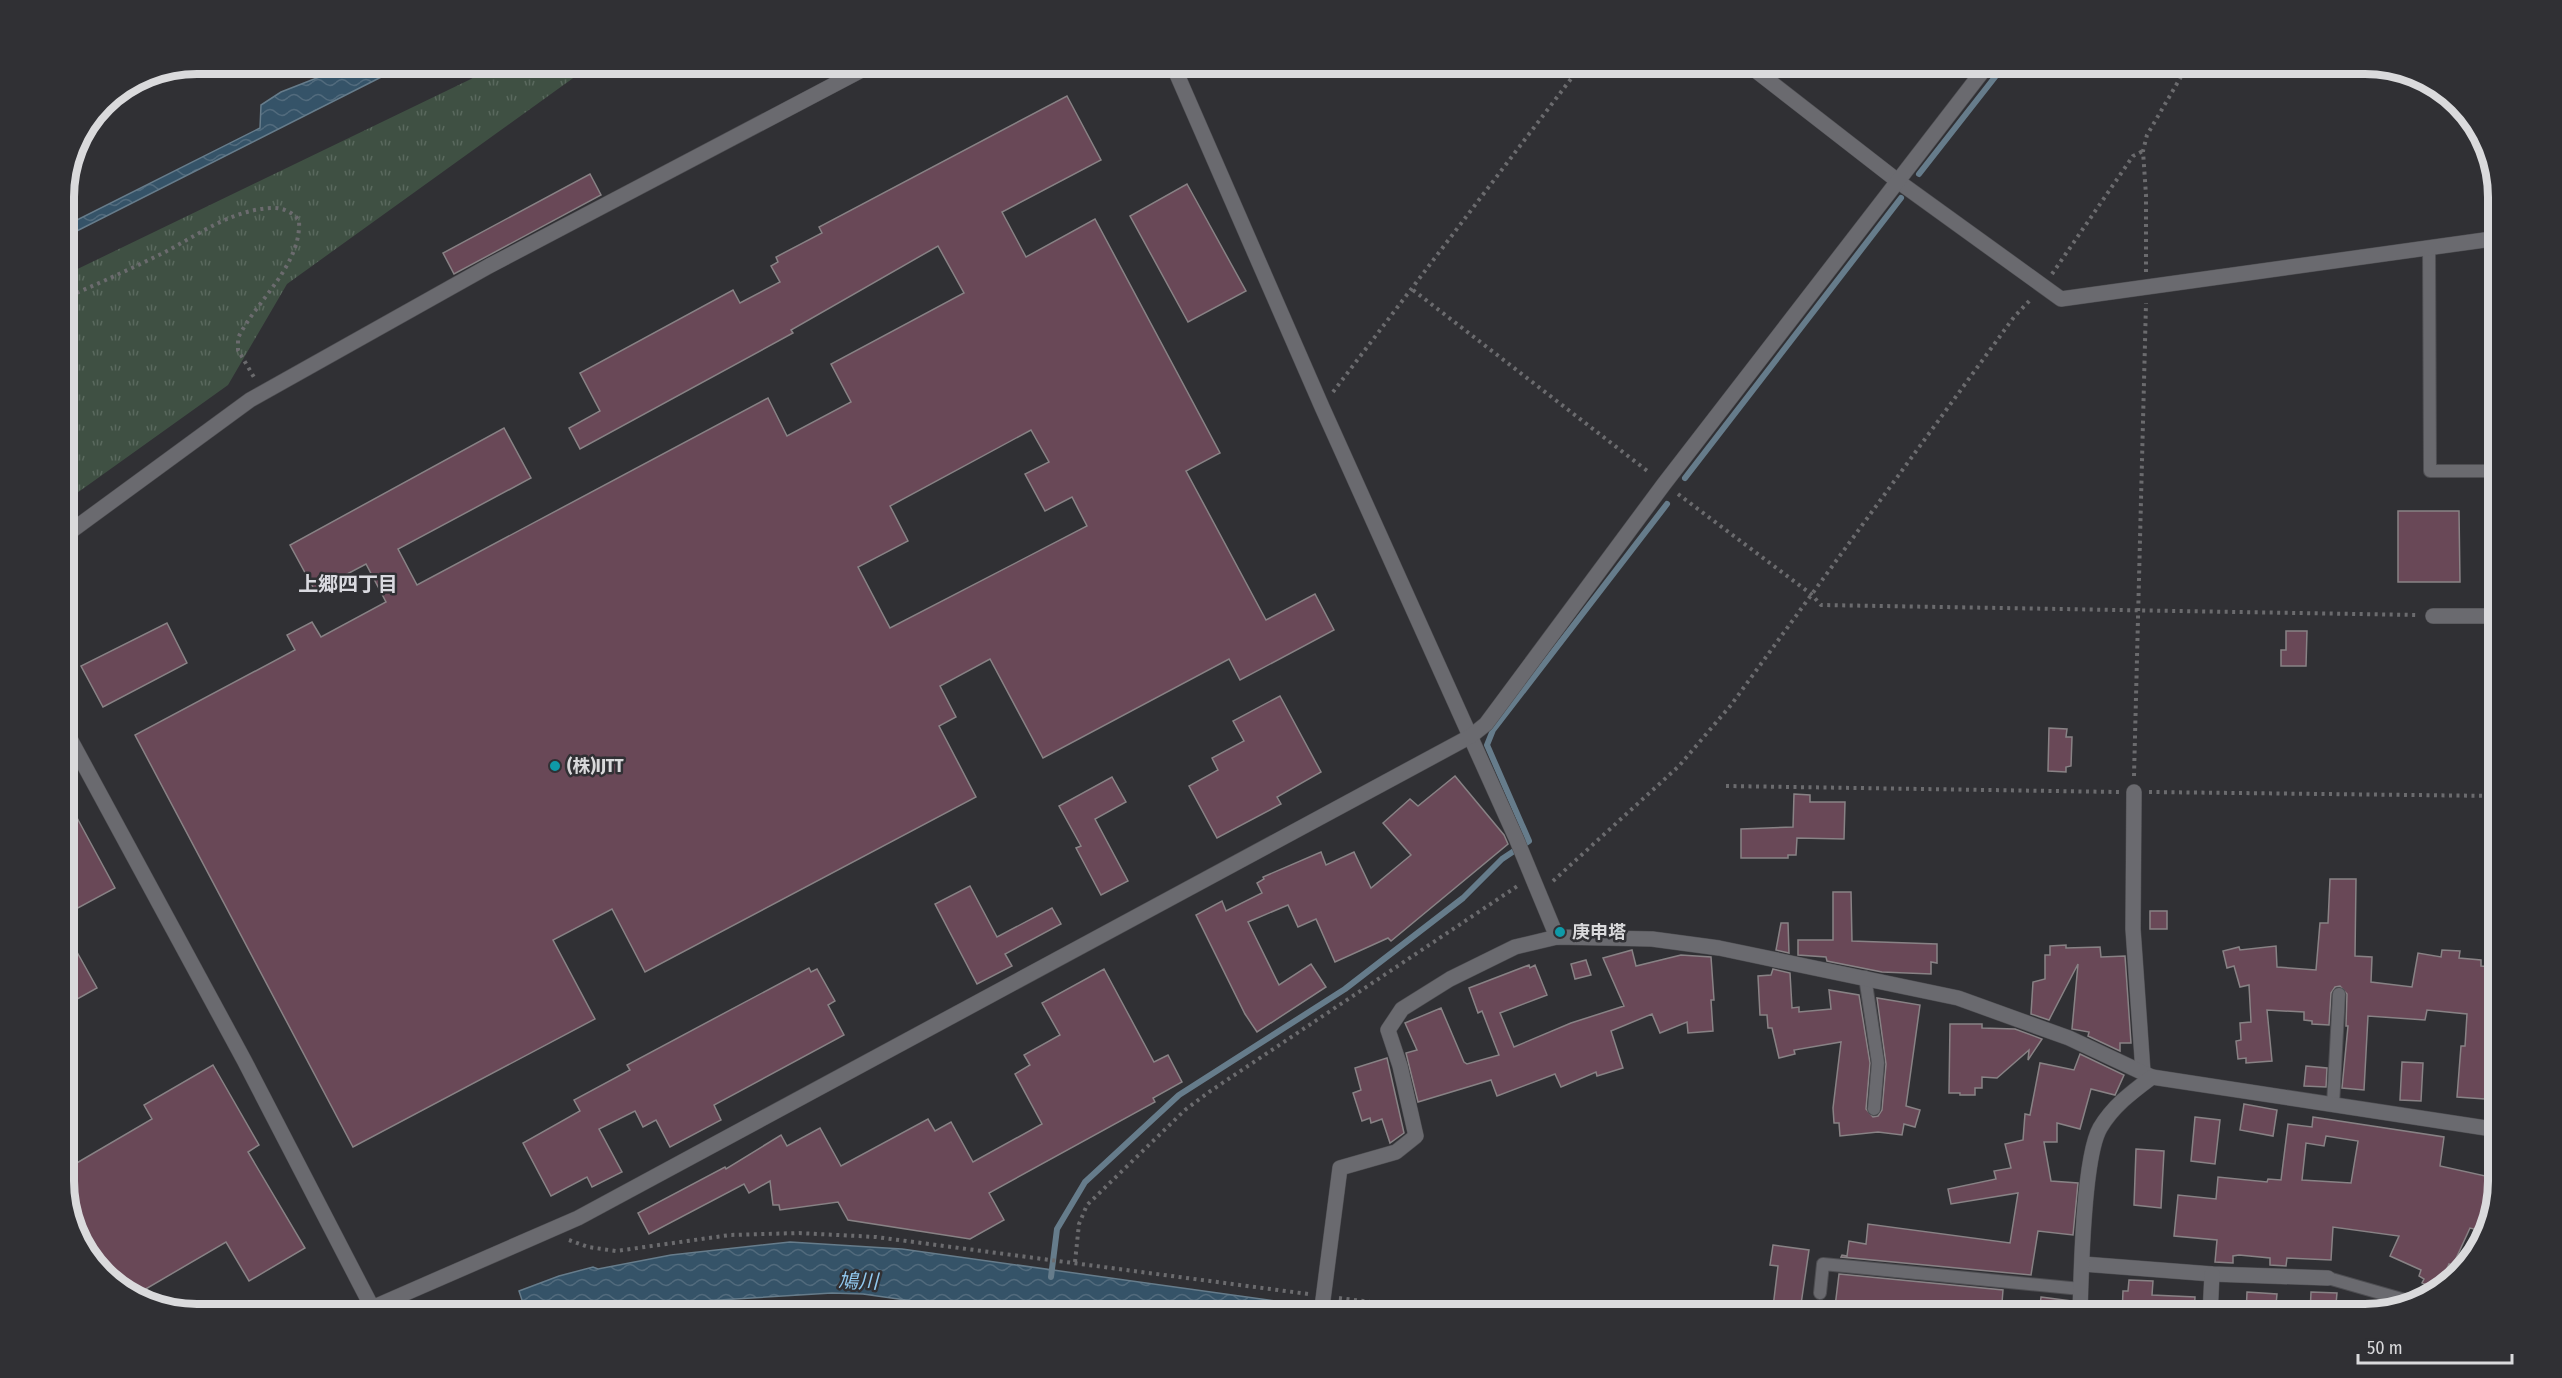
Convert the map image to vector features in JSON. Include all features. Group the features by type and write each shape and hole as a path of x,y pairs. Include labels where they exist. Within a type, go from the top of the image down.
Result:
{"street":[{"path":"74,529 222,418 261,394 489,266 854,74"},
{"path":"1177,74 1322,407 1516,838 1557,937"},
{"path":"1760,74 1899,182 2061,299 2488,239"},
{"path":"390,1304 578,1218 1471,736 1486,724 1664,484 1981,74"},
{"path":"2433,616 2488,616"},
{"path":"74,747 371,1304"},
{"path":"2134,792 2133,929 2148,1075"},
{"path":"1322,1304 1340,1168 1396,1152 1416,1136 1400,1066 1388,1030 1402,1009 1450,979 1515,947 1557,937 1652,939 1719,948 1865,977 1958,998 2007,1014 2069,1038 2148,1075 2488,1128"},
{"path":"2080,1304 2090,1162 2099,1129 2122,1099 2148,1075"},
{"path":"2083,1264 2212,1274 2328,1278"},
{"path":"2211,1304 2212,1274"}],"lane":[{"path":"2429,247 2430,471 2488,471"},
{"path":"1865,977 1878,1063 1874,1109"},
{"path":"2333,1105 2339,994"},
{"path":"1820,1293 1823,1264 2081,1289"},
{"path":"2328,1278 2401,1299"}],"path":[{"path":"1322,407 1575,74"},
{"path":"2134,792 2137,612 2144,457 2147,211 2143,151 2147,135 2183,74"},
{"path":"1539,894 1679,766 1731,705 2014,316 2043,287 2133,156 2143,151"},
{"path":"74,294 160,255 213,225 254,210 273,207 287,210 299,220 300,230 294,248 238,338 238,350 261,394"},
{"path":"1413,290 1664,484 1811,594 1821,605 2433,616"},
{"path":"1726,786 2488,796"},
{"path":"1075,1262 1079,1224 1087,1205 1185,1110 1529,870"},
{"path":"555,1228 566,1238 588,1247 616,1251 730,1235 799,1233 876,1238 1075,1262 1322,1304"},
{"path":"803,1304 880,1304"}],"green space":[{"path":"478,74 579,74 287,284 228,385 74,495 74,271"}],"water":[{"path":"327,74 387,74 74,232 74,221 260,128 261,105 281,92"},
{"name":"鳩川","path":"790,1242 902,1249 1297,1304 934,1304 863,1294 832,1293 684,1304 523,1304 519,1291 559,1276 593,1267 598,1269 671,1255"}],"building":[{"name":"(株)IJTT","path":"1067,96 1101,160 1002,212 1026,257 1095,219 1220,453 1186,471 1266,620 1315,594 1334,630 1240,680 1229,659 1043,758 990,659 940,686 956,717 939,726 976,797 645,972 612,909 553,940 595,1019 353,1147 135,735 295,650 287,635 312,622 321,637 386,602 366,564 315,591 290,545 504,428 531,478 398,549 417,585 768,398 787,436 851,402 831,364 964,293 938,246 791,330 793,333 580,449 569,428 600,411 580,373 733,290 740,303 780,282 771,266 778,262 776,257 822,233 819,227","holes":["1031,430 1049,462 1025,474 1045,511 1072,497 1087,526 890,628 858,567 908,541 890,506"]},
{"path":"590,174 601,195 454,274 443,253"},
{"path":"1187,184 1246,291 1188,322 1130,216"},
{"path":"2398,511 2459,511 2460,582 2398,582"},
{"path":"167,623 187,663 103,707 81,666"},
{"path":"2286,631 2307,631 2306,666 2281,666 2281,650 2286,650"},
{"path":"1280,696 1321,772 1277,797 1281,804 1217,838 1189,786 1218,770 1212,758 1244,741 1233,721"},
{"path":"2049,728 2067,729 2066,737 2072,737 2071,766 2066,767 2066,772 2048,771"},
{"path":"1455,776 1504,835 1508,844 1391,941 1388,938 1335,962 1316,919 1298,927 1288,905 1248,922 1279,985 1311,964 1326,987 1257,1032 1245,1014 1196,915 1222,901 1226,911 1262,893 1257,883 1264,879 1263,877 1321,852 1326,865 1354,852 1371,888 1411,855 1383,823 1410,799 1418,806"},
{"path":"1112,777 1126,802 1095,819 1128,881 1101,895 1076,848 1081,846 1059,806"},
{"path":"1794,794 1810,795 1810,802 1845,802 1844,839 1797,838 1796,855 1788,855 1788,858 1741,858 1741,829 1793,827"},
{"path":"74,812 115,888 74,910"},
{"path":"2330,879 2356,879 2355,956 2372,957 2371,982 2412,987 2418,953 2441,957 2442,950 2460,951 2459,958 2481,960 2481,966 2488,967 2488,1099 2457,1097 2461,1046 2465,1046 2467,1014 2427,1010 2425,1020 2368,1016 2364,1090 2342,1088 2348,1026 2346,1026 2347,994 2340,986 2335,987 2331,993 2329,1025 2312,1024 2312,1021 2304,1020 2304,1012 2267,1010 2272,1061 2246,1063 2246,1058 2238,1059 2236,1041 2241,1040 2240,1023 2251,1022 2249,985 2240,987 2234,966 2227,968 2223,951 2239,947 2240,950 2276,946 2277,967 2316,970 2320,923 2328,923"},
{"path":"970,886 997,937 1052,908 1061,924 1005,954 1012,966 977,984 935,904"},
{"path":"1833,892 1851,892 1852,941 1937,944 1937,963 1931,962 1931,974 1882,972 1827,961 1826,957 1798,955 1798,940 1833,940"},
{"path":"2150,911 2167,911 2167,929 2150,929"},
{"path":"1781,923 1788,923 1789,953 1776,950"},
{"path":"2066,945 2066,948 2100,947 2101,957 2125,956 2131,1043 2120,1043 2120,1051 2088,1036 2089,1032 2072,1029 2078,964 2049,1020 2031,1014 2033,982 2045,979 2045,955 2050,955 2050,946"},
{"path":"74,947 97,988 74,1001"},
{"path":"1632,950 1636,966 1681,955 1711,957 1714,1000 1711,1000 1713,1031 1688,1033 1687,1022 1660,1033 1652,1014 1611,1031 1623,1068 1597,1076 1596,1072 1561,1087 1555,1074 1497,1096 1491,1080 1418,1102 1406,1053 1417,1050 1405,1023 1441,1008 1464,1062 1467,1064 1499,1055 1482,1011 1478,1013 1469,988 1529,965 1530,968 1535,965 1547,995 1500,1013 1514,1047 1571,1023 1624,1006 1603,958"},
{"path":"1586,960 1591,975 1575,979 1571,964"},
{"path":"809,968 811,972 817,969 835,1001 828,1005 844,1035 714,1105 721,1120 670,1147 656,1120 643,1127 635,1111 599,1129 622,1172 592,1187 587,1177 551,1196 523,1143 580,1111 574,1100 630,1070 627,1065"},
{"path":"1104,969 1154,1062 1168,1055 1182,1082 1153,1098 1155,1102 989,1193 1004,1220 970,1239 848,1220 838,1202 780,1210 779,1205 773,1205 770,1181 749,1193 744,1184 649,1234 638,1213 725,1167 726,1169 781,1135 787,1146 820,1128 841,1166 928,1119 935,1131 951,1122 973,1162 1042,1124 1015,1074 1030,1065 1024,1055 1060,1035 1042,1003"},
{"path":"1773,969 1790,973 1792,1008 1799,1007 1799,1012 1831,1009 1829,990 1859,995 1870,1063 1866,1109 1873,1117 1878,1116 1882,1110 1886,1064 1877,998 1920,1005 1906,1106 1920,1110 1915,1127 1904,1124 1902,1135 1878,1132 1840,1136 1839,1123 1834,1123 1833,1108 1841,1042 1794,1050 1795,1054 1779,1058 1772,1028 1768,1028 1767,1015 1760,1015 1758,976 1771,975"},
{"path":"1950,1024 1982,1024 1982,1028 2015,1029 2042,1039 2028,1060 2029,1050 1997,1078 1982,1077 1982,1088 1975,1088 1975,1095 1960,1095 1960,1093 1949,1093"},
{"path":"2080,1054 2124,1075 2115,1095 2091,1089 2080,1129 2057,1123 2057,1142 2044,1142 2051,1181 2078,1183 2073,1235 2038,1231 2031,1275 1841,1257 1842,1255 1847,1256 1849,1241 1866,1244 1868,1224 2010,1243 2018,1193 1951,1204 1948,1189 1996,1179 1994,1171 2011,1168 2005,1144 2023,1140 2025,1114 2030,1115 2040,1063 2074,1070"},
{"path":"1387,1058 1404,1133 1390,1143 1382,1119 1371,1123 1370,1118 1362,1121 1353,1093 1361,1090 1355,1068"},
{"path":"2402,1062 2423,1063 2421,1101 2400,1100"},
{"path":"213,1065 259,1145 248,1152 305,1248 249,1281 226,1242 141,1292 115,1274 94,1250 80,1221 74,1189 74,1165 152,1119 144,1105"},
{"path":"2306,1066 2327,1068 2326,1087 2304,1086"},
{"path":"2244,1104 2277,1110 2273,1136 2240,1130"},
{"path":"2195,1117 2220,1120 2215,1164 2191,1161"},
{"path":"2313,1117 2444,1137 2440,1166 2488,1177 2486,1205 2478,1230 2470,1228 2453,1265 2449,1264 2444,1275 2429,1286 2422,1283 2424,1279 2419,1276 2421,1270 2390,1256 2399,1236 2333,1227 2331,1260 2287,1258 2286,1266 2270,1265 2270,1258 2239,1255 2233,1256 2233,1263 2215,1262 2217,1240 2174,1236 2178,1195 2216,1199 2218,1177 2267,1182 2268,1179 2281,1180 2288,1124 2312,1127","holes":["2326,1136 2358,1141 2351,1183 2302,1180 2306,1143 2324,1146"]},
{"path":"2136,1149 2164,1151 2161,1208 2134,1205"},
{"path":"1773,1245 1809,1250 1801,1304 1773,1304 1778,1266 1770,1265"},
{"path":"1839,1274 2003,1290 2002,1304 1835,1304"},
{"path":"2129,1280 2153,1281 2152,1295 2195,1297 2195,1304 2122,1304 2123,1291 2128,1291"},
{"path":"2247,1292 2277,1294 2276,1304 2246,1304"},
{"path":"2311,1292 2337,1293 2336,1304 2310,1304"},
{"path":"2041,1297 2071,1301 2071,1304 2040,1304"}],"waterway":[{"path":"1919,174 1997,74"},
{"path":"1685,478 1901,198"},
{"path":"1051,1277 1057,1229 1085,1182 1179,1095 1345,989 1463,898 1502,859 1529,841 1487,745 1493,730 1667,504"}],"place":[{"name":"(株)IJTT","path":"555,766"},
{"name":"庚申塔","path":"1560,932"}],"district":[{"name":"上郷四丁目","path":"348,584"}]}
